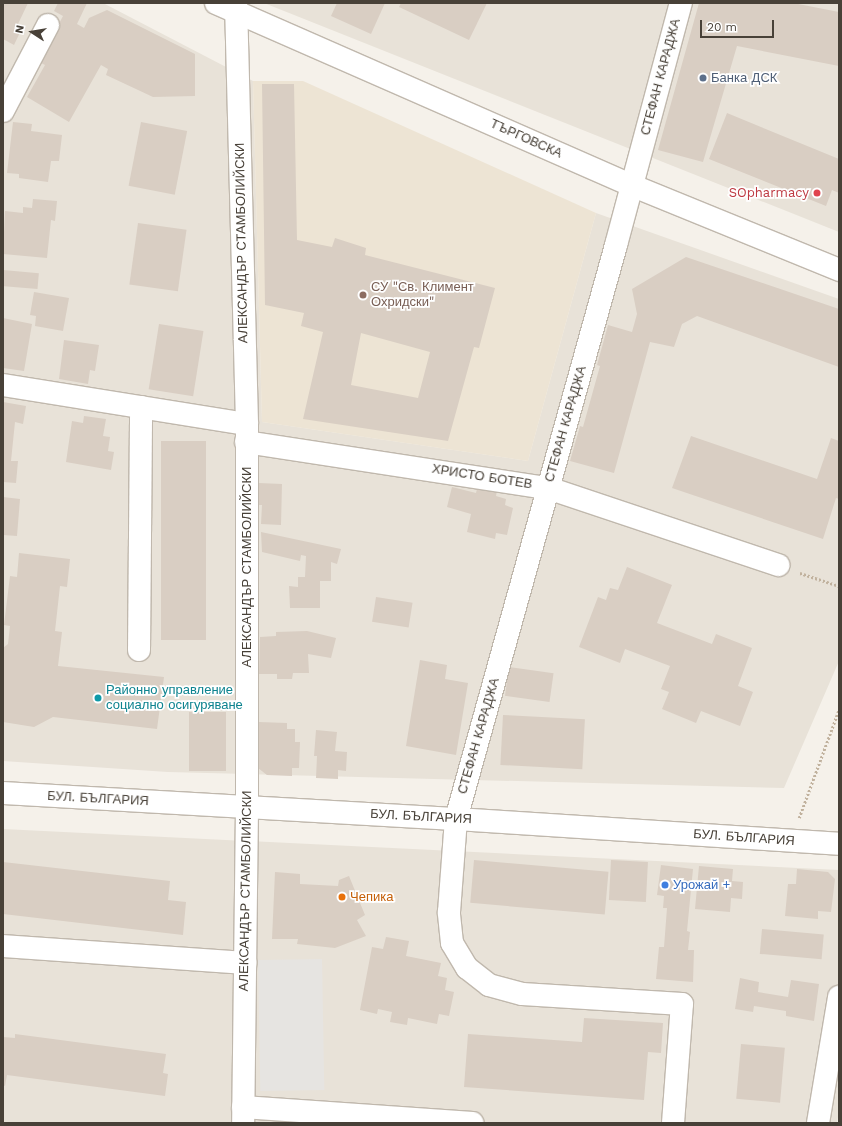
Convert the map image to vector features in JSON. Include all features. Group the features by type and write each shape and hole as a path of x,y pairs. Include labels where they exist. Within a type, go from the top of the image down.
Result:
{"street":[{"name":"ТЪРГОВСКА","path":"216,3 236,7 632,186 839,270"},
{"name":"СТЕФАН КАРАДЖА","path":"673,1123 682,1004 522,994 489,985 467,968 452,943 450,920 456,819 682,3"},
{"name":"АЛЕКСАНДЪР СТАМБОЛИЙСКИ","path":"236,7 247,433 247,808 243,1115"},
{"path":"3,111 48,25"},
{"name":"ХРИСТО БОТЕВ","path":"3,385 141,407 247,433 548,488 778,565"},
{"path":"139,650 141,407"},
{"name":"БУЛ. БЪЛГАРИЯ","path":"3,793 456,819 839,844"},
{"path":"3,946 245,963"},
{"path":"818,1123 839,997"},
{"path":"243,1115 472,1123"}],"path":[{"path":"778,565 839,586"},
{"path":"799,819 839,709"}],"shaded area":[{"path":"3,3 103,3 253,81 262,422 528,461 596,213 839,299 839,661 784,788 168,772 3,761"},
{"path":"264,3 839,3 839,232"},
{"path":"253,81 303,81 596,213 528,461 262,422"},
{"path":"3,829 839,870 839,1111 837,1123 3,1123"},
{"path":"322,959 324,1090 260,1091 258,960"}],"building":[{"path":"3,3 28,3 18,24 23,26 14,45 3,39"},
{"path":"58,3 87,3 77,24 84,28 89,18 107,10 195,54 195,96 153,97 106,75 108,69 101,65 69,122 27,97 45,65 39,62 63,16 54,11"},
{"path":"337,3 385,3 371,34 331,16"},
{"path":"401,3 487,3 469,40 399,7"},
{"path":"699,3 793,3 839,12 839,66 737,46 703,162 658,150"},
{"path":"262,84 294,84 297,240 332,247 335,238 366,248 365,255 495,288 479,348 474,347 448,441 303,419 323,332 301,326 304,313 265,305","holes":["361,333 430,352 418,398 351,385"]},
{"path":"727,113 839,159 839,193 832,190 826,206 709,159"},
{"path":"13,122 32,124 31,131 62,135 59,161 51,161 48,182 19,178 19,174 7,173"},
{"path":"141,122 187,131 175,195 129,186"},
{"path":"33,199 57,201 55,221 51,220 47,258 3,254 5,211 23,213 23,207 32,208"},
{"path":"138,223 187,230 178,291 129,284"},
{"path":"686,257 839,309 839,367 697,316 682,324 674,347 650,342 614,473 570,461 580,426 583,427 600,366 597,365 608,325 632,332 637,314 632,289"},
{"path":"3,270 39,273 37,289 3,286"},
{"path":"34,292 69,298 63,331 35,326 36,316 30,315"},
{"path":"3,318 32,324 24,371 3,368"},
{"path":"159,324 203,331 193,396 149,389"},
{"path":"64,340 99,345 95,371 90,370 88,384 59,379"},
{"path":"3,402 26,406 23,424 15,422 11,461 18,461 16,483 3,482"},
{"path":"84,416 106,419 103,436 110,437 108,451 114,452 111,470 66,462 72,421 83,423"},
{"path":"691,436 817,479 831,438 839,441 839,499 836,498 823,539 672,488"},
{"path":"161,441 206,441 206,640 161,640"},
{"path":"259,483 282,484 281,525 261,524 262,505 259,505"},
{"path":"478,485 497,490 496,496 506,499 505,505 513,508 507,535 496,533 495,539 467,532 471,514 447,507 452,487 476,493"},
{"path":"3,497 20,499 17,536 3,535"},
{"path":"261,532 341,549 337,564 331,562 331,581 320,581 320,608 290,608 289,586 298,587 298,577 305,577 306,556 301,555 300,561 262,552"},
{"path":"19,553 70,559 67,587 60,586 55,631 62,632 58,666 164,677 157,729 53,717 34,727 3,722 3,648 8,644 10,626 4,625 10,576 17,577"},
{"path":"627,567 672,585 657,623 712,644 716,634 752,648 738,686 753,692 740,726 701,711 696,723 662,709 669,692 661,689 670,666 625,649 620,663 579,647 598,597 606,600 610,588 618,590"},
{"path":"376,597 413,603 409,627 372,622"},
{"path":"307,631 336,638 331,658 308,654 309,673 293,673 292,679 277,679 277,674 259,674 260,637 276,636 276,632"},
{"path":"420,660 447,665 445,679 468,683 456,755 406,746"},
{"path":"509,667 554,673 550,702 505,696"},
{"path":"189,712 226,712 226,771 189,771"},
{"path":"503,715 585,719 582,769 500,765"},
{"path":"259,722 287,723 287,729 295,729 295,742 300,742 299,768 292,768 292,776 267,775 258,768"},
{"path":"316,730 337,732 335,751 347,752 346,771 338,770 338,779 316,778 317,756 314,756"},
{"path":"474,860 608,872 605,915 470,903"},
{"path":"611,860 648,862 646,902 609,900"},
{"path":"3,862 170,881 168,900 186,902 183,935 3,914"},
{"path":"661,865 693,869 687,931 690,932 688,950 694,950 693,982 656,979 659,947 664,947 667,908 663,908 664,896 657,895"},
{"path":"699,866 733,869 732,881 743,882 742,899 731,898 730,912 695,909"},
{"path":"797,869 828,872 835,879 831,912 818,911 818,919 785,916 788,884 796,884"},
{"path":"275,872 300,874 300,884 338,886 339,880 349,876 365,915 357,920 366,936 335,948 297,944 298,939 272,939"},
{"path":"762,929 824,934 822,959 760,954"},
{"path":"386,937 409,941 406,956 441,963 438,976 447,978 445,990 454,992 449,1016 439,1014 437,1024 408,1018 407,1025 390,1022 392,1012 378,1009 377,1014 360,1010 372,947 383,949"},
{"path":"740,978 759,982 758,992 788,997 791,980 819,984 814,1021 786,1016 786,1011 754,1006 753,1012 735,1009"},
{"path":"584,1018 663,1023 661,1053 648,1052 644,1100 464,1087 468,1034 582,1042"},
{"path":"15,1034 166,1054 163,1073 168,1074 165,1096 7,1075 5,1086 3,1085 3,1037 15,1038"},
{"path":"741,1044 785,1048 780,1103 736,1099"}],"place":[{"name":"Банка ДСК","path":"703,78"},
{"name":"SOpharmacy","path":"817,193"},
{"name":"СУ \"Св. Климент Охридски\"","path":"363,295"},
{"name":"Районно управление социално осигуряване","path":"98,698"},
{"name":"Урожай +","path":"665,885"},
{"name":"Чепика","path":"342,897"}]}
